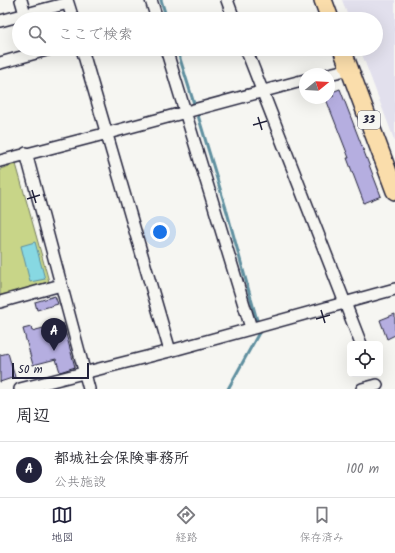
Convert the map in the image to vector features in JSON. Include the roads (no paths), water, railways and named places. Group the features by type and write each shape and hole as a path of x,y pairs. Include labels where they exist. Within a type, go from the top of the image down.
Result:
{"main road":[{"path":"323,0 327,12"},
{"name":"33","path":"345,56 395,191"}],"street":[{"path":"21,0 24,12"},
{"path":"151,0 155,12"},
{"path":"227,0 231,12"},
{"path":"32,12 68,1 71,12"},
{"path":"0,21 12,18"},
{"path":"0,63 25,56"},
{"path":"84,56 108,133 170,351"},
{"path":"168,56 251,328"},
{"path":"249,56 360,341"},
{"path":"335,73 350,69"},
{"path":"0,161 299,82"},
{"path":"26,153 89,389"},
{"path":"0,302 61,285"},
{"path":"20,389 170,351 395,289"},
{"path":"362,389 378,387 374,377"}],"water":[{"path":"35,242 45,279 30,282 21,246"}],"waterway":[{"path":"161,0 165,12"},
{"path":"179,56 195,107"},
{"path":"197,112 258,324"},
{"path":"228,389 260,329"}],"place":[{"name":"都城社会保険事務所","path":"54,351"}]}
